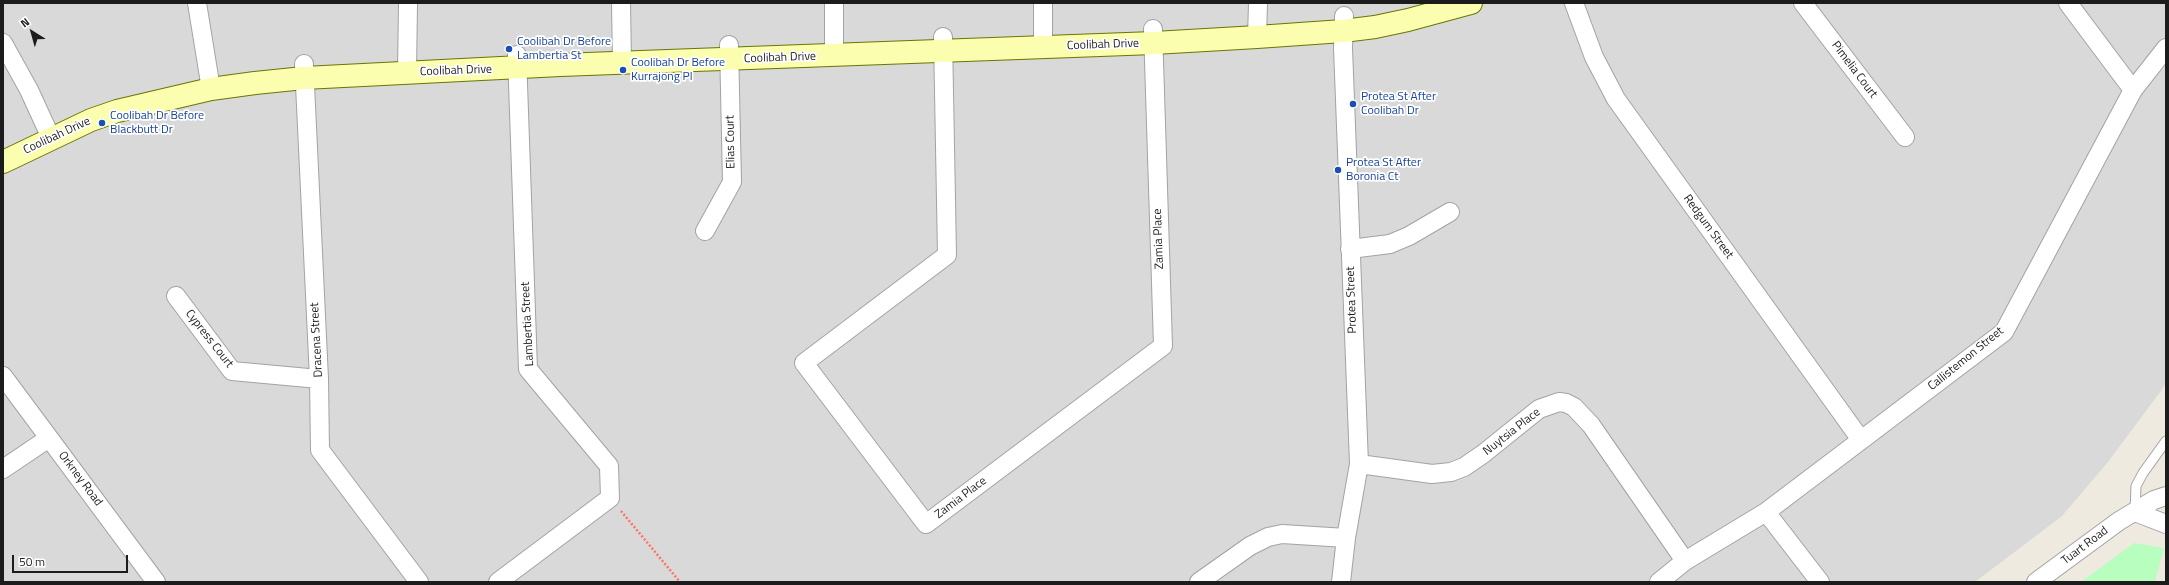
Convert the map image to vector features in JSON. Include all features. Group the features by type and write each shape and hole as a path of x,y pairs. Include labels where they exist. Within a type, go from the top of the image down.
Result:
{"main road":[{"name":"Coolibah Drive","path":"1343,24 1420,3"},
{"name":"Coolibah Drive","path":"3,162 48,132 119,97 210,82 304,71 729,52 1153,36 1257,21 1343,24 1408,20 1471,3"},
{"name":"Coolibah Drive","path":"3,146 48,132"}],"street":[{"path":"197,3 210,82"},
{"path":"407,66 408,3"},
{"path":"621,3 622,57"},
{"path":"834,3 834,49"},
{"path":"1043,3 1043,41"},
{"name":"Redgum Street","path":"1574,3 1594,57 1616,99 1861,440"},
{"name":"Pimelia Court","path":"1803,3 1905,137"},
{"path":"2068,3 2133,90"},
{"name":"Protea Street","path":"1341,582 1346,538 1359,464 1343,24"},
{"name":"Zamia Place","path":"943,44 947,255 804,363 926,524 1163,346 1153,36"},
{"path":"3,43 23,77 48,132"},
{"name":"Callistemon Street","path":"1659,582 1685,561 1766,512 2004,332 2133,90 2166,48"},
{"name":"Elias Court","path":"705,231 732,182 729,52"},
{"name":"Lambertia Street","path":"517,61 528,370 609,466 610,498"},
{"name":"Dracena Street","path":"304,71 319,379 320,450 419,582"},
{"path":"1350,249 1390,244 1409,236 1450,212"},
{"name":"Cypress Court","path":"176,296 232,371 319,379"},
{"name":"Orkney Road","path":"3,376 156,582"},
{"name":"Nuytsia Place","path":"1359,464 1432,474 1452,472 1464,467 1483,454 1538,409 1559,402 1566,403 1574,407 1591,425 1685,561"},
{"path":"3,470 49,438"},
{"name":"Tuart Road","path":"2036,582 2119,520 2154,500 2166,496"},
{"path":"498,582 610,498"},
{"path":"1766,512 1820,582"},
{"path":"2135,512 2166,524"},
{"path":"1199,582 1250,546 1268,537 1282,534 1346,538"}],"lane":[{"path":"2135,512 2136,486 2143,472 2166,441"}],"path":[{"path":"610,498 680,582"}],"shaded area":[{"path":"3,3 2166,3 2166,384 2108,462 2062,516 1975,582 3,582"}],"green space":[{"path":"2134,543 2164,548 2155,582 2081,582"}],"place":[{"name":"Coolibah Dr Before Lambertia St","path":"509,49"},
{"name":"Coolibah Dr Before Kurrajong Pl","path":"623,70"},
{"name":"Protea St After Coolibah Dr","path":"1353,104"},
{"name":"Coolibah Dr Before Blackbutt Dr","path":"102,123"},
{"name":"Protea St After Boronia Ct","path":"1338,170"}]}
